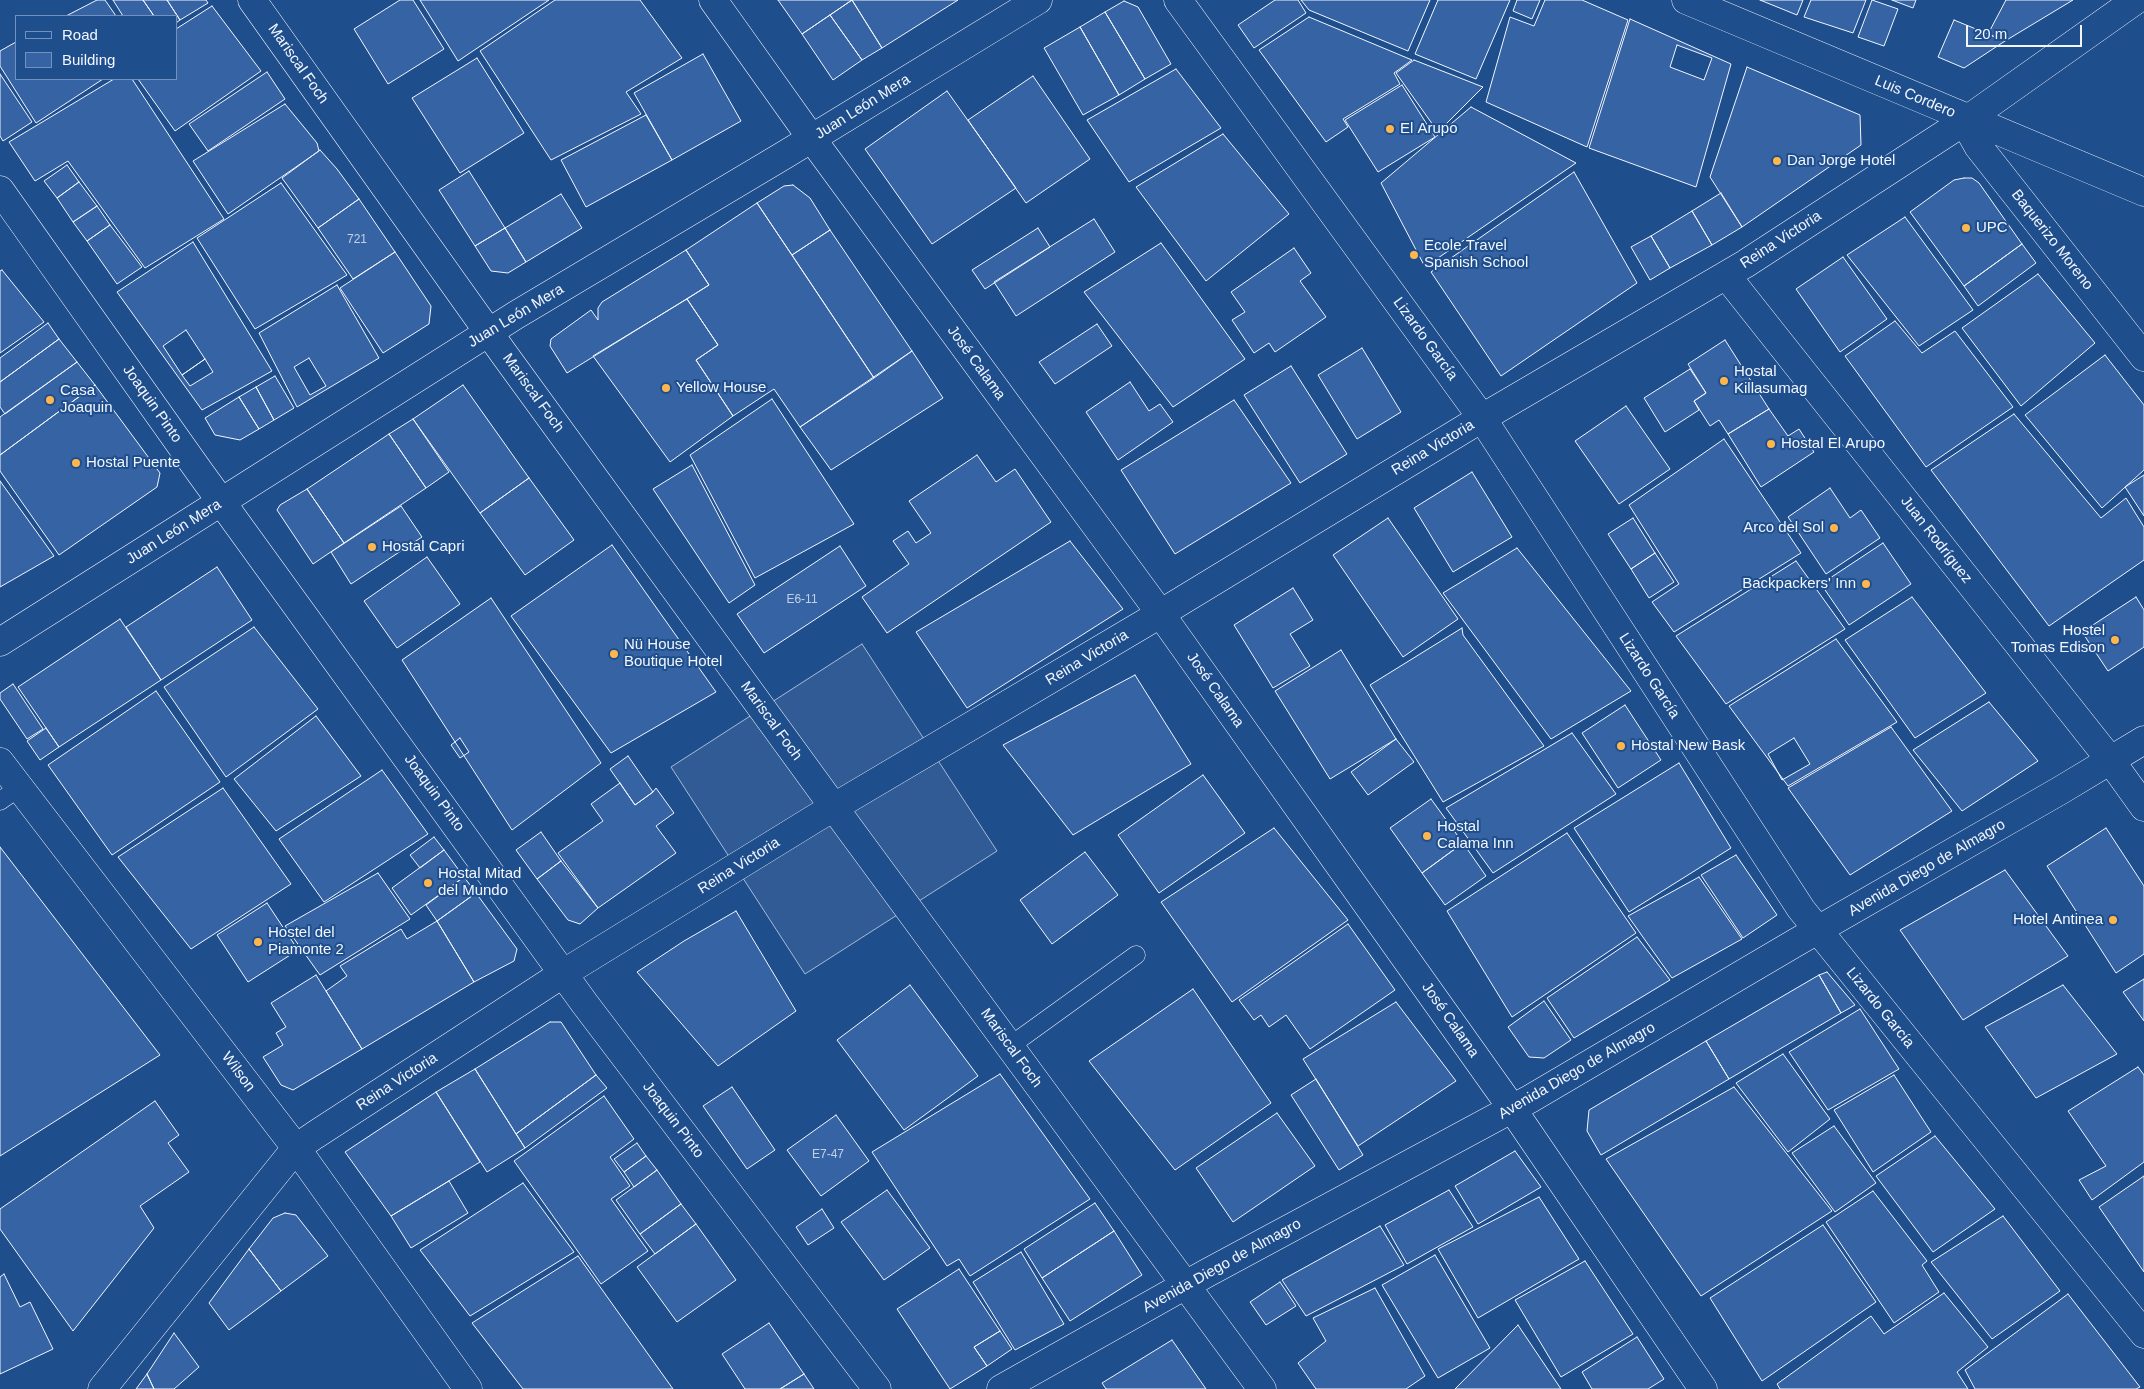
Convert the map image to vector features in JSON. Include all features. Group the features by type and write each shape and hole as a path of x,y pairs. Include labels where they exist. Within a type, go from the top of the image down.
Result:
{"street":[{"name":"Mariscal Foch","path":"252,0 834,808 1262,1389"},
{"name":"José Calama","path":"713,0 812,139 1160,613 1513,1108 1703,1389"},
{"name":"Juan León Mera","path":"0,642 490,332 812,139 1038,0"},
{"name":"Lizardo García","path":"1178,0 1482,418 1795,901 1817,931 2144,1334"},
{"name":"Luis Cordero","path":"1686,0 2144,192"},
{"name":"Reina Victoria","path":"102,1389 296,1148 564,973 834,808 1482,418 1726,275 1968,119 2136,0"},
{"name":"Baquerizo Moreno","path":"1968,119 1969,130 1978,146 2144,357"},
{"name":"Joaquin Pinto","path":"0,190 222,502 585,1004 877,1389"},
{"name":"Juan Rodríguez","path":"1726,275 2111,761 2144,807"},
{"name":"Avenida Diego de Almagro","path":"1001,1389 1186,1285 1513,1108 2111,761 2144,740"},
{"name":"Wilson","path":"0,762 10,794 296,1148 468,1389"}],"lane":[{"path":"1010,1046 1136,955"}],"shaded area":[{"path":"862,644 997,851 805,974 671,767"}],"building":[{"path":"97,0 105,0 115,15 68,15"},
{"path":"113,0 143,0 153,15 122,15"},
{"path":"143,0 167,0 177,15 153,15"},
{"path":"167,0 206,0 208,3 180,20"},
{"path":"400,0 413,0 444,49 388,84 354,29"},
{"path":"420,0 549,0 458,61"},
{"path":"555,0 640,0 682,58 626,92 641,114 551,160 480,51"},
{"path":"778,0 852,0 802,34"},
{"path":"852,0 882,48 862,60 830,15"},
{"path":"852,0 958,0 882,48"},
{"path":"1275,0 1298,0 1306,13 1254,48 1238,25"},
{"path":"1301,0 1430,0 1408,51 1309,10"},
{"path":"1438,0 1510,0 1476,79 1415,54"},
{"path":"1517,0 1540,0 1532,19 1513,11"},
{"path":"1545,0 1582,0 1628,20 1587,147 1486,102 1510,17 1534,26"},
{"path":"1760,0 1803,0 1797,15"},
{"path":"1811,0 1866,0 1853,33 1804,17"},
{"path":"1872,0 1898,9 1884,46 1858,37"},
{"path":"1892,0 1916,0 1913,8"},
{"path":"2006,0 2073,0 2005,41 1988,34"},
{"path":"1124,1 1138,7 1171,64 1145,79 1105,12"},
{"path":"212,6 261,71 175,131 139,80 178,80 178,28"},
{"path":"1105,12 1145,79 1119,95 1080,27"},
{"path":"830,15 862,60 833,80 802,34"},
{"path":"1309,17 1412,60 1394,73 1400,84 1343,119 1348,127 1326,142 1259,50"},
{"path":"1630,19 1731,64 1696,187 1589,148"},
{"path":"1954,20 2005,41 1964,68 1938,57"},
{"path":"1080,27 1119,95 1083,115 1044,48"},
{"path":"15,43 15,80 101,80 36,123 0,66 0,51"},
{"path":"1677,45 1712,58 1704,80 1670,67"},
{"path":"703,54 741,121 672,160 634,93"},
{"path":"477,58 524,133 460,173 412,98"},
{"path":"1414,60 1483,87 1438,132 1396,73"},
{"name":"Dan Jorge Hotel","path":"1747,67 1860,115 1861,145 1742,227 1710,177"},
{"path":"1176,69 1221,128 1129,182 1087,120"},
{"path":"267,72 285,99 208,151 189,124"},
{"path":"0,74 32,122 3,141 0,136"},
{"path":"1033,76 1090,159 1026,203 968,120"},
{"path":"112,80 133,80 224,219 145,268 68,161 35,181 9,142"},
{"name":"El Arupo","path":"1402,85 1435,137 1378,172 1345,120"},
{"path":"947,91 1016,188 932,244 865,149"},
{"path":"285,104 317,143 319,151 228,214 193,161"},
{"path":"1471,107 1576,163 1425,267 1381,183"},
{"path":"646,115 672,160 586,207 561,160"},
{"path":"1223,134 1289,214 1206,281 1136,187"},
{"path":"320,150 359,199 318,228 282,178"},
{"path":"67,165 79,182 57,198 44,181"},
{"path":"469,171 505,228 475,246 439,190"},
{"path":"1574,172 1637,283 1501,376 1431,272"},
{"name":"UPC","path":"1972,178 1979,183 2022,244 1964,286 1910,212 1954,180"},
{"path":"79,182 97,206 73,222 57,198"},
{"path":"281,183 347,275 255,329 197,238"},
{"path":"793,185 810,198 830,230 792,255 757,203 784,186"},
{"path":"1721,193 1742,227 1712,245 1692,211"},
{"path":"561,194 582,228 526,262 505,228"},
{"path":"359,199 395,252 353,279 318,228"},
{"path":"757,203 874,378 800,427 774,389 733,416 696,360 718,345 687,299 709,285 686,250"},
{"path":"97,206 110,225 87,241 73,222"},
{"path":"1692,211 1712,245 1670,268 1651,236"},
{"path":"1905,217 1973,310 1919,346 1847,255"},
{"path":"1094,219 1115,252 1016,316 994,282"},
{"path":"110,225 142,267 117,284 87,241"},
{"path":"505,228 526,262 508,273 491,271 475,246"},
{"path":"1038,228 1050,247 985,289 972,270"},
{"path":"830,230 912,351 874,378 792,255"},
{"path":"1651,236 1670,268 1650,280 1631,247"},
{"path":"193,242 272,371 202,410 117,292"},
{"path":"1161,243 1245,359 1173,407 1084,292"},
{"path":"2022,244 2036,263 1978,306 1964,286"},
{"path":"1294,248 1311,273 1300,281 1326,317 1275,352 1269,343 1254,353 1232,320 1245,312 1231,292"},
{"path":"686,250 709,285 567,373 550,346 551,339 591,310 598,320 598,308 602,302"},
{"path":"395,252 431,306 429,324 383,353 340,288"},
{"path":"1843,257 1887,319 1840,352 1796,289"},
{"path":"2,270 44,322 0,353 0,271"},
{"path":"2038,274 2095,343 2021,406 1962,328"},
{"path":"337,285 379,358 297,407 259,333"},
{"name":"Yellow House","path":"687,299 718,345 696,360 733,416 670,462 593,356"},
{"path":"1895,321 1922,353 1955,331 2013,407 1926,467 1845,356"},
{"path":"48,323 59,339 0,382 0,358"},
{"path":"1097,324 1112,346 1055,384 1039,362"},
{"path":"186,330 205,359 182,375 163,346"},
{"path":"59,339 77,362 5,414 0,407 0,382"},
{"name":"Hostal Killasumag","path":"1725,340 1769,409 1728,434 1719,420 1710,426 1694,401 1706,393 1688,364"},
{"path":"1362,348 1401,412 1357,439 1318,375"},
{"path":"912,351 943,398 831,470 800,427"},
{"path":"2105,355 2144,405 2144,470 2102,508 2025,415"},
{"path":"309,358 326,386 310,395 294,367"},
{"path":"205,359 213,372 190,386 182,375"},
{"name":"Casa Joaquin","path":"77,362 95,385 0,455 0,417"},
{"path":"1291,366 1347,454 1300,483 1244,395"},
{"path":"1690,369 1706,393 1694,401 1699,410 1665,432 1644,398"},
{"path":"275,376 294,408 274,420 256,387"},
{"path":"1130,382 1149,411 1160,404 1173,422 1118,460 1086,412"},
{"name":"Hostal Puente","path":"95,385 160,473 157,487 59,555 0,471 0,455"},
{"path":"463,385 529,478 480,513 413,419"},
{"path":"256,387 274,420 259,429 239,397"},
{"path":"239,397 259,429 240,440 215,435 205,418"},
{"path":"772,399 854,524 755,578 690,455"},
{"path":"1234,400 1291,483 1175,554 1121,470"},
{"path":"1626,406 1670,469 1619,504 1575,441"},
{"name":"Hostal El Arupo","path":"1769,409 1788,436 1799,429 1814,452 1761,487 1728,434"},
{"path":"2014,414 2101,518 2126,498 2144,527 2144,560 2049,626 1931,470"},
{"path":"413,419 449,472 426,488 389,434"},
{"path":"389,434 426,488 344,543 307,489"},
{"path":"1724,439 1801,553 1674,632 1652,602 1679,584 1629,505"},
{"path":"977,455 996,482 1015,469 1051,522 887,633 862,597 909,564 893,541 908,531 916,543 931,533 909,501"},
{"path":"692,465 755,585 729,603 653,489"},
{"path":"1472,472 1512,537 1453,572 1414,508"},
{"path":"2144,475 2144,516 2125,487"},
{"path":"529,478 574,540 525,575 480,513"},
{"path":"0,481 54,556 0,587"},
{"name":"Arco del Sol","path":"1830,488 1850,518 1861,510 1880,538 1826,574 1788,517"},
{"path":"307,489 344,543 313,564 277,510 280,505"},
{"name":"Hostal Capri","path":"401,506 422,537 351,584 331,552"},
{"path":"1388,518 1458,619 1403,657 1333,555"},
{"path":"1633,518 1655,553 1631,569 1608,534"},
{"path":"1070,541 1123,609 967,708 916,632"},
{"name":"Backpackers' Inn","path":"1883,543 1911,584 1849,625 1821,584"},
{"name":"Nü House Boutique Hotel","path":"612,545 716,692 611,753 511,616"},
{"path":"840,546 866,586 764,653 737,614"},
{"path":"1517,548 1631,691 1551,739 1443,593"},
{"path":"1655,553 1674,582 1649,598 1631,569"},
{"path":"427,557 460,604 397,648 364,601"},
{"path":"1796,561 1845,629 1726,704 1676,636"},
{"path":"217,567 252,620 161,680 126,627"},
{"path":"1293,588 1313,620 1290,634 1310,666 1273,688 1234,625"},
{"path":"1912,597 1986,693 1915,738 1845,640"},
{"name":"Hostel Tomas Edison","path":"2136,597 2144,610 2144,647 2108,671 2082,632"},
{"path":"491,598 601,763 512,830 402,660"},
{"path":"120,619 161,680 59,747 18,687"},
{"path":"254,627 318,709 226,777 164,687"},
{"path":"1462,628 1463,635 1544,746 1443,802 1370,685"},
{"path":"1836,639 1897,722 1788,786 1729,706"},
{"path":"1341,650 1396,739 1330,779 1275,691"},
{"path":"1135,675 1191,764 1073,835 1003,745"},
{"path":"13,684 43,729 27,739 0,699 0,693"},
{"path":"156,691 220,782 112,855 48,765"},
{"path":"1989,702 2038,761 1962,811 1913,750"},
{"name":"Hostal New Bask","path":"1625,705 1661,760 1618,788 1582,733"},
{"path":"316,716 361,776 276,831 234,779"},
{"path":"1891,727 1952,811 1850,875 1788,788"},
{"path":"46,728 59,747 40,760 27,741"},
{"path":"1572,733 1616,794 1493,873 1446,808"},
{"path":"460,738 469,752 460,758 451,745"},
{"path":"1794,738 1810,764 1782,780 1768,754"},
{"path":"1396,739 1414,762 1368,795 1351,772"},
{"path":"628,756 653,792 635,805 610,769"},
{"path":"1679,763 1731,848 1629,912 1574,828"},
{"path":"382,770 428,834 324,902 279,839"},
{"path":"1203,775 1245,833 1159,893 1118,835"},
{"path":"620,783 635,805 656,788 674,813 656,826 676,853 598,908 558,853 603,821 591,804"},
{"path":"223,788 291,884 191,949 118,857"},
{"name":"Hostal Calama Inn","path":"1431,799 1463,843 1422,873 1390,828"},
{"path":"1274,828 1348,920 1232,1002 1161,902"},
{"name":"Hotel Antinea","path":"2106,828 2144,886 2144,954 2116,973 2047,866"},
{"path":"541,832 561,861 537,879 516,850"},
{"path":"1567,833 1636,933 1512,1017 1447,911"},
{"path":"434,837 444,850 420,868 410,855"},
{"path":"1463,843 1486,876 1445,905 1422,873"},
{"path":"0,847 160,1055 0,1156"},
{"name":"Hostal Mitad del Mundo","path":"444,850 464,877 411,915 392,888"},
{"path":"1085,852 1118,895 1052,944 1020,900"},
{"path":"1736,855 1777,915 1743,938 1701,875"},
{"path":"561,861 598,908 580,924 568,920 537,879"},
{"path":"2005,870 2068,956 1963,1020 1900,930"},
{"path":"378,873 410,919 320,975 285,926"},
{"path":"464,877 476,893 437,921 426,905"},
{"path":"1699,877 1742,939 1672,978 1628,916"},
{"path":"476,893 517,949 514,961 474,982 437,921"},
{"name":"Hostel del Piamonte 2","path":"267,903 298,950 248,982 217,935"},
{"path":"736,911 796,1011 718,1066 637,972 684,941"},
{"path":"437,921 474,982 362,1049 326,991 347,976 340,966 401,929 407,939"},
{"path":"1348,924 1395,990 1310,1049 1286,1015 1269,1027 1261,1015 1254,1020 1239,1000"},
{"path":"1637,937 1670,980 1574,1038 1547,998"},
{"path":"1827,972 1855,1005 1841,1013 1819,975"},
{"path":"316,975 362,1049 293,1090 281,1085 263,1057 283,1045 276,1033 286,1027 271,1003"},
{"path":"1819,975 1841,1013 1729,1079 1706,1041"},
{"path":"2144,979 2144,1021 2123,992"},
{"path":"910,985 978,1076 904,1130 837,1040"},
{"path":"2063,985 2117,1054 2036,1098 1985,1027"},
{"path":"1193,989 1271,1103 1175,1170 1089,1061"},
{"path":"1544,1001 1571,1040 1544,1058 1529,1057 1508,1027"},
{"path":"1396,1002 1456,1081 1358,1146 1303,1059"},
{"path":"1860,1009 1899,1069 1828,1110 1789,1052"},
{"path":"550,1022 561,1022 596,1075 516,1134 475,1069"},
{"path":"1706,1041 1729,1079 1601,1155 1587,1131 1589,1110"},
{"path":"1783,1054 1830,1119 1788,1152 1736,1083"},
{"path":"2138,1067 2144,1075 2144,1162 2092,1200 2079,1180 2106,1166 2068,1111"},
{"path":"475,1069 525,1148 487,1172 436,1092"},
{"path":"1000,1074 1090,1199 970,1276 959,1259 947,1266 872,1152"},
{"path":"596,1075 607,1088 525,1148 516,1134"},
{"path":"1894,1075 1931,1132 1873,1172 1834,1110"},
{"path":"1316,1079 1363,1155 1339,1170 1291,1095"},
{"path":"732,1087 775,1150 747,1169 703,1106"},
{"path":"1734,1087 1832,1211 1701,1296 1606,1159"},
{"path":"436,1092 480,1162 391,1216 345,1152"},
{"path":"604,1096 634,1139 610,1157 630,1186 611,1199 648,1251 601,1284 514,1161"},
{"path":"155,1101 179,1135 168,1143 189,1172 140,1206 154,1228 73,1331 0,1229 0,1209"},
{"path":"1277,1113 1315,1166 1233,1222 1196,1168"},
{"path":"836,1115 869,1161 821,1196 787,1150"},
{"path":"1834,1126 1876,1183 1835,1212 1792,1153"},
{"path":"1935,1136 1995,1209 1933,1252 1876,1176"},
{"path":"637,1143 646,1156 624,1172 614,1159"},
{"path":"1515,1151 1541,1187 1478,1224 1455,1186"},
{"path":"646,1156 657,1170 634,1187 624,1172"},
{"path":"657,1170 681,1204 640,1234 616,1200"},
{"path":"2144,1176 2144,1272 2099,1207"},
{"path":"449,1181 468,1213 411,1248 391,1216"},
{"path":"523,1183 574,1252 470,1316 420,1250"},
{"path":"887,1190 930,1248 884,1280 841,1222"},
{"path":"1449,1190 1473,1227 1407,1264 1385,1225"},
{"path":"1873,1191 1927,1261 1922,1265 1939,1292 1894,1323 1826,1222"},
{"path":"1539,1197 1579,1259 1478,1318 1438,1249"},
{"path":"1095,1203 1114,1231 1042,1278 1024,1249"},
{"path":"681,1204 696,1224 655,1254 640,1234"},
{"path":"822,1209 834,1228 808,1245 796,1227"},
{"path":"285,1213 296,1215 328,1256 281,1291 249,1249 273,1218"},
{"path":"2003,1216 2060,1291 1992,1339 1931,1262"},
{"path":"696,1224 736,1280 677,1322 637,1267"},
{"path":"1823,1225 1876,1302 1762,1381 1710,1298"},
{"path":"1380,1226 1404,1265 1306,1316 1282,1280"},
{"path":"1114,1231 1142,1275 1070,1321 1042,1278"},
{"path":"249,1249 281,1291 229,1330 209,1303"},
{"path":"1021,1252 1064,1324 1015,1350 973,1282"},
{"path":"1435,1255 1490,1348 1438,1378 1382,1285"},
{"path":"578,1256 673,1389 523,1389 472,1323"},
{"path":"1585,1261 1633,1334 1561,1377 1515,1300"},
{"path":"959,1269 1000,1331 974,1347 987,1366 950,1389 897,1309"},
{"path":"4,1274 20,1307 30,1302 53,1349 0,1374 0,1277"},
{"path":"1280,1282 1296,1306 1266,1325 1250,1302"},
{"path":"1375,1288 1425,1376 1406,1389 1316,1389 1298,1363 1326,1341 1313,1318"},
{"path":"1944,1293 1988,1347 1957,1372 1968,1389 1780,1389 1777,1384 1871,1316 1884,1334"},
{"path":"2068,1294 2140,1387 2136,1389 1975,1389 1965,1370"},
{"path":"769,1323 804,1374 780,1389 745,1389 722,1354"},
{"path":"1518,1325 1561,1389 1455,1389"},
{"path":"1000,1331 1012,1349 987,1366 974,1347"},
{"path":"174,1333 199,1367 174,1389 154,1389 147,1374"},
{"path":"1637,1337 1664,1379 1648,1389 1592,1389 1582,1372"},
{"path":"1172,1340 1206,1389 1106,1389 1102,1383"},
{"path":"147,1374 154,1389 136,1389"},
{"path":"804,1374 814,1389 780,1389"}],"place":[{"name":"El Arupo","path":"1390,129"},
{"name":"Dan Jorge Hotel","path":"1777,161"},
{"name":"UPC","path":"1966,228"},
{"name":"Ecole Travel Spanish School","path":"1414,255"},
{"name":"Hostal Killasumag","path":"1724,381"},
{"name":"Yellow House","path":"666,388"},
{"name":"Casa Joaquin","path":"50,400"},
{"name":"Hostal El Arupo","path":"1771,444"},
{"name":"Hostal Puente","path":"76,463"},
{"name":"Arco del Sol","path":"1834,528"},
{"name":"Hostal Capri","path":"372,547"},
{"name":"Backpackers' Inn","path":"1866,584"},
{"name":"Hostel Tomas Edison","path":"2115,640"},
{"name":"Nü House Boutique Hotel","path":"614,654"},
{"name":"Hostal New Bask","path":"1621,746"},
{"name":"Hostal Calama Inn","path":"1427,836"},
{"name":"Hostal Mitad del Mundo","path":"428,883"},
{"name":"Hotel Antinea","path":"2113,920"},
{"name":"Hostel del Piamonte 2","path":"258,942"}]}
